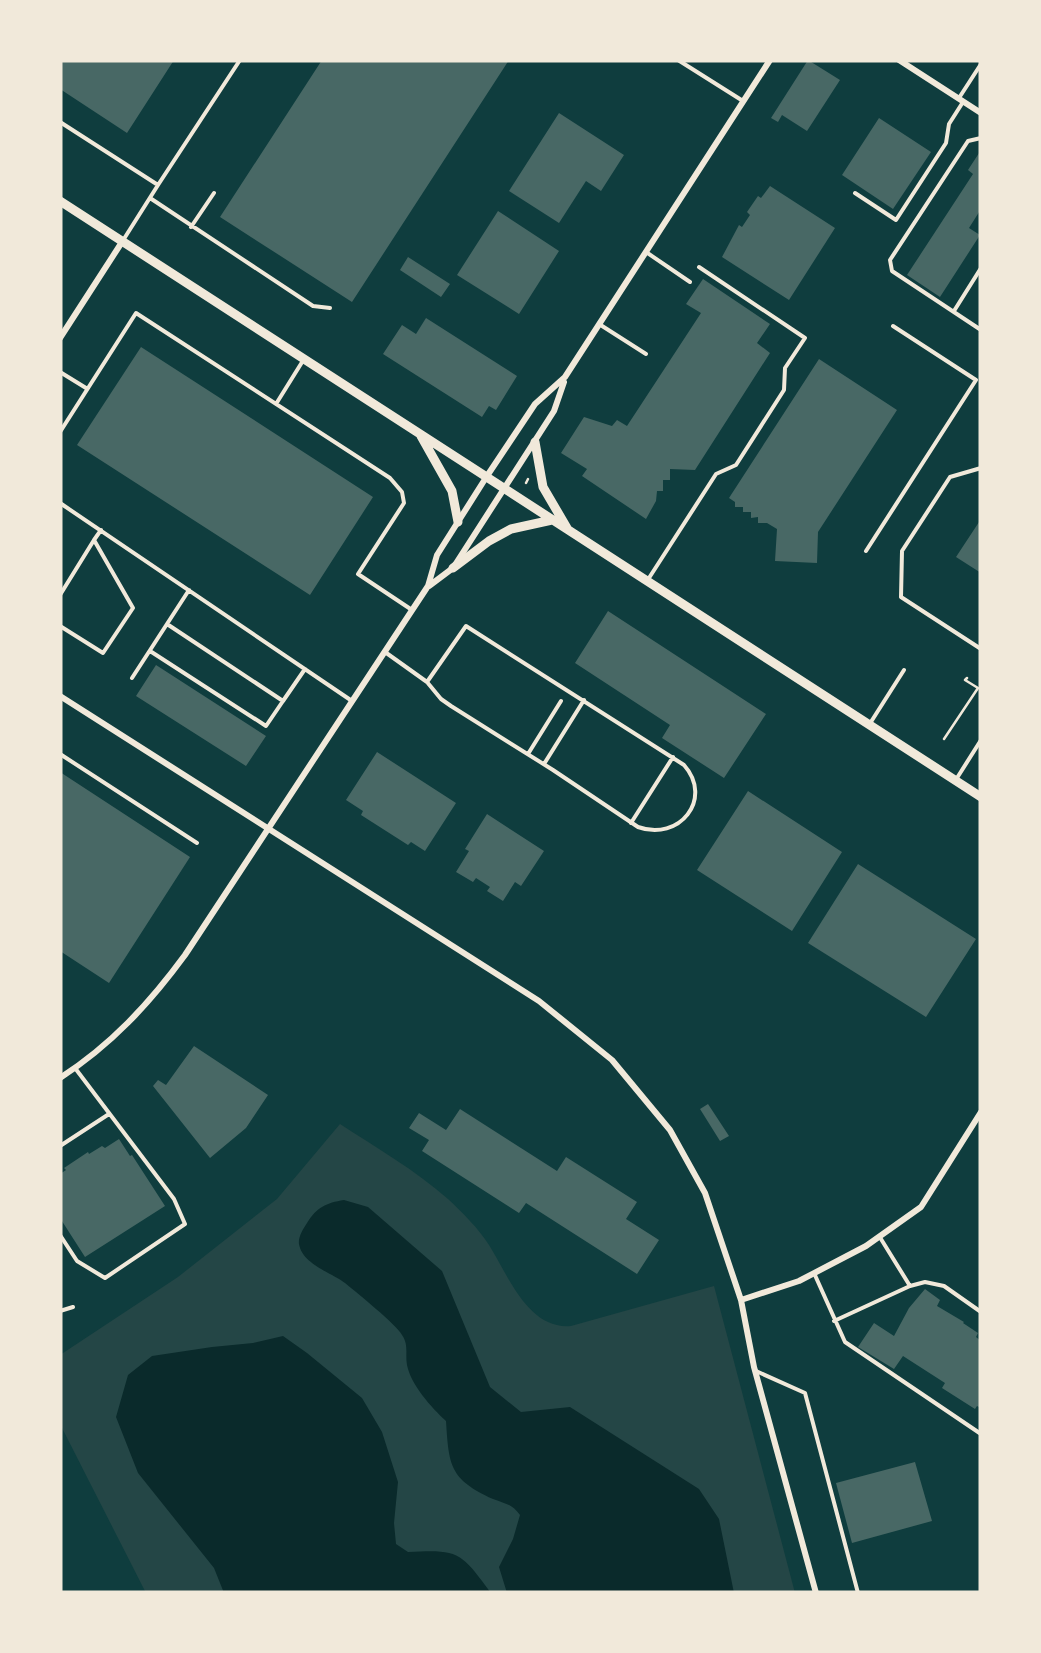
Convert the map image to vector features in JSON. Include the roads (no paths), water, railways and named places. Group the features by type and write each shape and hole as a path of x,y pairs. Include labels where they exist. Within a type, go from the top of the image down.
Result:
{"street":[{"path":"453,568 554,412 565,377 770,60"},
{"path":"899,60 981,113"},
{"path":"60,202 981,797"},
{"path":"60,338 122,242"},
{"path":"60,1078 134,1018 185,956 428,586 438,555 487,476 535,404 565,377"},
{"path":"420,434 452,491 458,522"},
{"path":"534,442 543,487 568,530"},
{"path":"428,586 511,528 553,520"},
{"path":"60,696 540,1001 612,1060 670,1130 704,1193 741,1300 755,1371 816,1593"},
{"path":"741,1300 799,1281 866,1246 920,1206 981,1112"}],"lane":[{"path":"122,242 240,60"},
{"path":"678,60 743,102"},
{"path":"855,194 896,220 946,144 949,124 981,64"},
{"path":"60,122 158,185"},
{"path":"981,138 968,141 890,260 892,271 981,330"},
{"path":"192,227 214,193"},
{"path":"150,198 314,306 330,308"},
{"path":"646,252 690,282"},
{"path":"647,581 716,474 736,465 784,390 786,368 805,338 699,268"},
{"path":"954,312 981,268"},
{"path":"60,432 136,313 390,478 402,492 404,504 358,574 412,610"},
{"path":"599,324 646,354"},
{"path":"866,551 976,380 894,326"},
{"path":"276,404 304,359"},
{"path":"60,372 87,390"},
{"path":"981,468 950,477 902,552 901,597 981,649"},
{"path":"60,503 352,701"},
{"path":"60,595 101,530"},
{"path":"60,626 103,653 133,608 94,540"},
{"path":"132,678 189,590"},
{"path":"167,624 283,702"},
{"path":"384,652 428,682 451,706 631,823 648,831 662,830 679,824 691,810 696,790 692,774 673,757 466,626 428,682"},
{"path":"150,651 266,726 305,669"},
{"path":"869,725 904,670"},
{"path":"544,764 584,700"},
{"path":"528,754 561,702"},
{"path":"956,780 981,740"},
{"path":"60,754 196,842"},
{"path":"631,823 673,757"},
{"path":"60,1235 77,1261 105,1278 185,1224 174,1199 75,1068"},
{"path":"60,1146 110,1114"},
{"path":"880,1236 910,1286"},
{"path":"814,1273 844,1342 981,1434"},
{"path":"834,1321 925,1282 944,1286 981,1312"},
{"path":"60,1311 72,1307"},
{"path":"755,1371 805,1393 858,1593"},
{"path":"60,1515 60,1525"}]}
